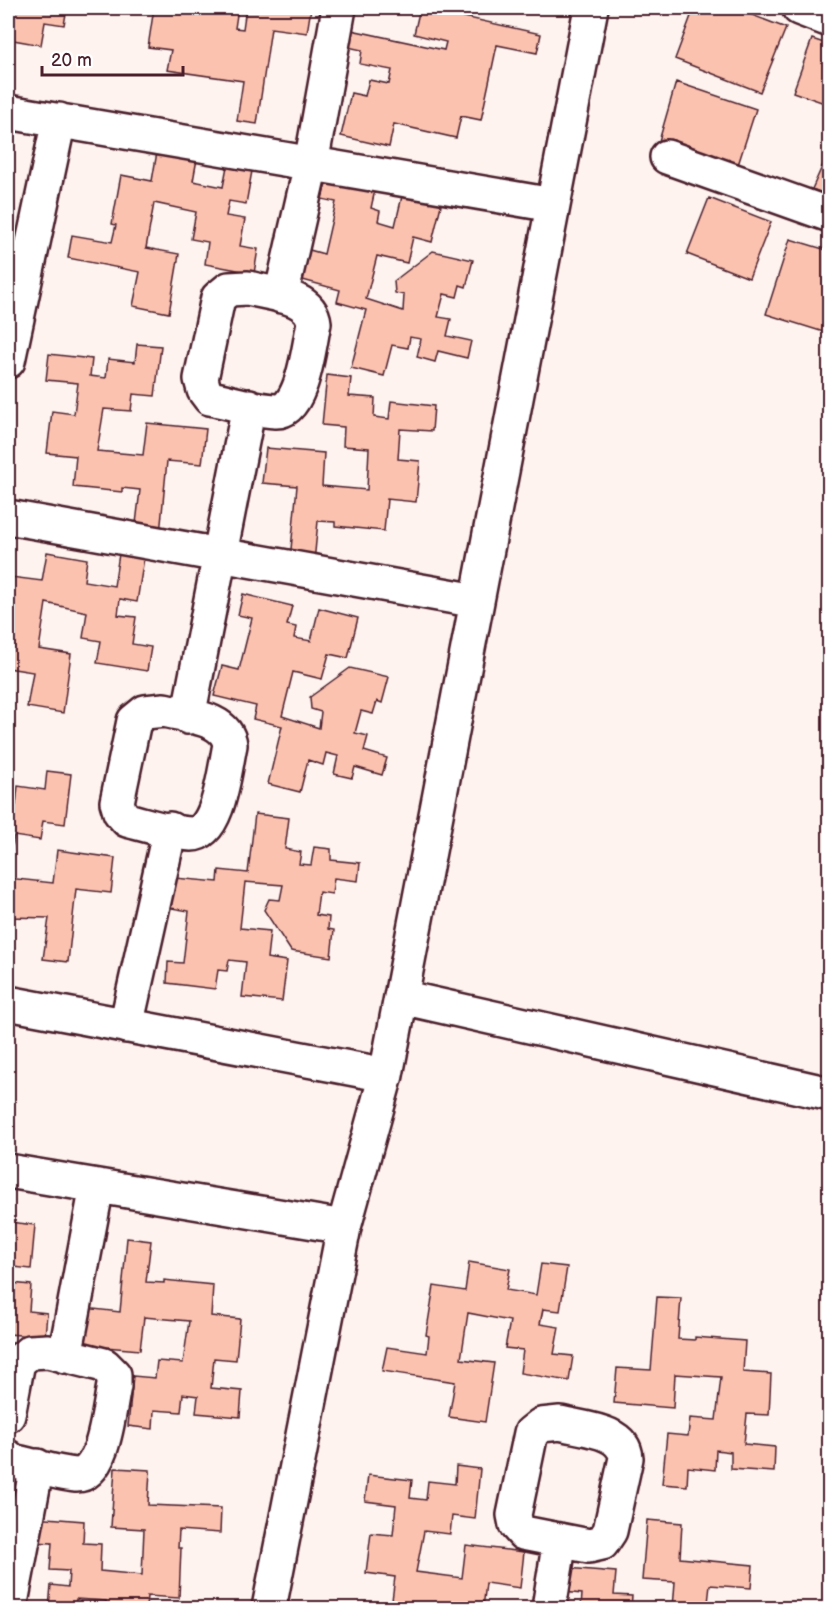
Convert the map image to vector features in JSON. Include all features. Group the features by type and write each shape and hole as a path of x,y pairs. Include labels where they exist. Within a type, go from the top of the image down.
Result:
{"street":[{"path":"281,296 311,164 339,8"},
{"path":"269,1608 344,1227 386,1075 591,8"},
{"path":"799,8 830,20"},
{"path":"8,112 553,205"},
{"path":"8,362 58,120"},
{"path":"667,157 830,215"},
{"path":"248,288 303,302 313,312 314,323 297,396 290,408 277,412 249,406 210,398 204,390 201,379 218,298 229,289 248,288"},
{"path":"188,717 222,556 249,406"},
{"path":"8,517 477,601"},
{"path":"164,710 219,724 229,735 230,745 210,824 206,830 193,834 170,829 127,820 120,812 117,802 134,721 145,712 164,710"},
{"path":"126,1026 170,829"},
{"path":"401,997 830,1094"},
{"path":"8,1004 386,1075"},
{"path":"8,1171 344,1227"},
{"path":"65,1356 97,1186"},
{"path":"8,1415 18,1362 30,1352 48,1351 104,1365 114,1376 114,1386 98,1460 90,1471 77,1475 22,1462 10,1608"},
{"path":"549,1608 560,1540"}],"building":[{"path":"8,8 67,8 64,25 45,22 41,45 8,39"},
{"path":"154,8 238,8 235,28 243,29 246,8 311,8 307,33 271,28 257,124 237,121 243,81 167,70 171,50 148,47"},
{"path":"420,8 447,8 446,13 541,34 537,53 497,45 481,120 461,116 456,138 394,124 389,147 341,136 351,93 365,96 369,80 389,84 392,70 360,64 362,50 339,45 342,28 444,50 446,42 414,34"},
{"path":"694,8 734,8 786,28 760,92 675,59"},
{"path":"812,39 830,45 830,105 793,92"},
{"path":"676,82 756,109 737,168 659,141"},
{"path":"830,149 830,196 812,189"},
{"path":"157,152 197,159 193,181 223,187 229,156 254,160 246,204 229,201 226,216 245,219 240,246 258,249 254,273 205,264 208,242 191,239 196,212 154,203 146,248 179,254 169,313 133,306 140,272 68,258 72,235 112,242 116,225 112,224 121,175 152,181"},
{"path":"328,177 375,190 371,208 380,211 378,221 395,226 403,192 442,201 432,242 413,237 407,263 377,256 366,299 403,311 404,295 395,293 394,281 433,251 473,260 466,287 460,285 457,297 444,294 438,317 451,319 447,336 471,341 467,358 438,351 435,362 417,357 421,339 410,337 408,348 392,345 384,376 351,368 366,310 337,302 340,290 299,279 306,249 324,254 336,202 322,199"},
{"path":"709,198 771,222 749,278 687,254"},
{"path":"790,239 830,251 830,334 766,314"},
{"path":"137,344 161,346 155,396 133,394 131,411 104,409 97,451 143,455 147,423 206,429 202,464 167,461 160,534 135,532 140,490 122,488 122,492 73,487 76,456 47,453 52,411 74,414 78,383 46,380 49,354 92,359 90,376 106,378 108,359 135,362"},
{"path":"327,375 351,378 349,396 375,398 374,417 389,419 391,401 434,406 432,431 400,429 398,459 420,461 416,502 387,499 384,531 335,526 335,522 318,521 314,562 290,560 297,486 262,483 266,448 324,453 322,486 367,490 369,448 343,446 344,427 322,425"},
{"path":"47,552 87,559 84,581 114,586 119,554 144,558 137,602 120,599 118,615 136,617 132,644 151,647 147,671 97,663 101,641 83,638 87,612 46,603 39,649 71,654 63,713 27,707 33,672 8,668 8,601 11,577 42,581"},
{"path":"243,594 292,606 287,625 296,627 294,638 311,641 319,608 358,618 348,658 329,654 322,679 293,672 282,716 319,728 321,712 311,709 310,697 350,668 389,677 382,703 377,701 373,714 361,711 355,733 368,736 364,751 387,758 382,775 355,767 352,778 334,774 338,756 326,753 323,765 308,760 300,792 268,784 282,726 253,719 256,706 214,696 222,666 239,670 252,618 238,615"},
{"path":"47,771 71,774 65,824 43,821 40,840 14,836 8,869 8,804 16,805 18,786 45,790"},
{"path":"255,814 289,818 285,849 301,852 299,864 311,865 314,847 331,849 331,860 360,863 358,881 334,878 332,894 319,892 316,915 329,917 328,929 334,930 331,957 291,951 264,910 269,899 280,900 283,885 245,882 240,928 270,931 267,958 287,961 282,1001 242,997 246,962 229,960 227,971 218,970 215,989 167,983 168,962 183,963 189,911 171,908 175,878 218,882 219,870 248,873"},
{"path":"57,850 115,858 111,893 76,889 68,962 43,959 49,918 8,917 8,878 53,883"},
{"path":"9,1222 35,1225 31,1269 14,1267 12,1283 31,1285 29,1311 47,1313 45,1337 8,1334"},
{"path":"127,1238 151,1241 146,1282 164,1283 164,1280 213,1285 211,1316 240,1319 236,1360 214,1358 211,1388 242,1391 240,1417 196,1413 198,1396 183,1394 181,1412 154,1410 153,1429 128,1426 133,1376 155,1378 157,1361 183,1363 189,1321 144,1317 140,1350 82,1345 85,1308 120,1312"},
{"path":"469,1262 510,1269 506,1290 536,1295 541,1264 567,1267 560,1311 543,1309 540,1324 559,1327 554,1354 573,1356 569,1381 520,1373 523,1350 505,1348 510,1321 468,1313 461,1359 494,1363 485,1422 449,1417 455,1382 382,1371 387,1347 427,1353 429,1336 426,1335 434,1286 465,1291"},
{"path":"657,1297 681,1298 678,1339 695,1340 695,1337 745,1341 743,1372 771,1374 769,1415 747,1414 744,1444 775,1447 774,1472 731,1469 731,1452 716,1450 715,1470 688,1467 687,1486 662,1484 667,1434 688,1436 690,1418 716,1420 721,1377 675,1374 673,1408 614,1403 617,1368 651,1370"},
{"path":"456,1466 480,1469 475,1519 452,1516 450,1534 424,1531 416,1572 462,1578 466,1545 524,1552 520,1588 486,1583 483,1608 391,1608 395,1577 366,1573 371,1533 393,1535 396,1505 365,1501 368,1475 412,1480 410,1498 426,1500 428,1481 455,1484"},
{"path":"115,1468 150,1470 148,1505 221,1508 220,1533 179,1530 178,1548 181,1548 179,1598 147,1596 146,1608 106,1608 106,1601 76,1599 75,1608 49,1608 51,1585 68,1587 69,1571 50,1570 52,1543 33,1542 35,1517 84,1521 83,1543 101,1544 100,1571 142,1575 144,1529 111,1527"},
{"path":"647,1520 682,1523 680,1558 753,1565 751,1588 710,1585 708,1603 712,1603 711,1608 673,1608 675,1582 642,1580"},
{"path":"566,1568 616,1572 614,1595 632,1596 631,1608 581,1608 582,1594 564,1592"}]}
